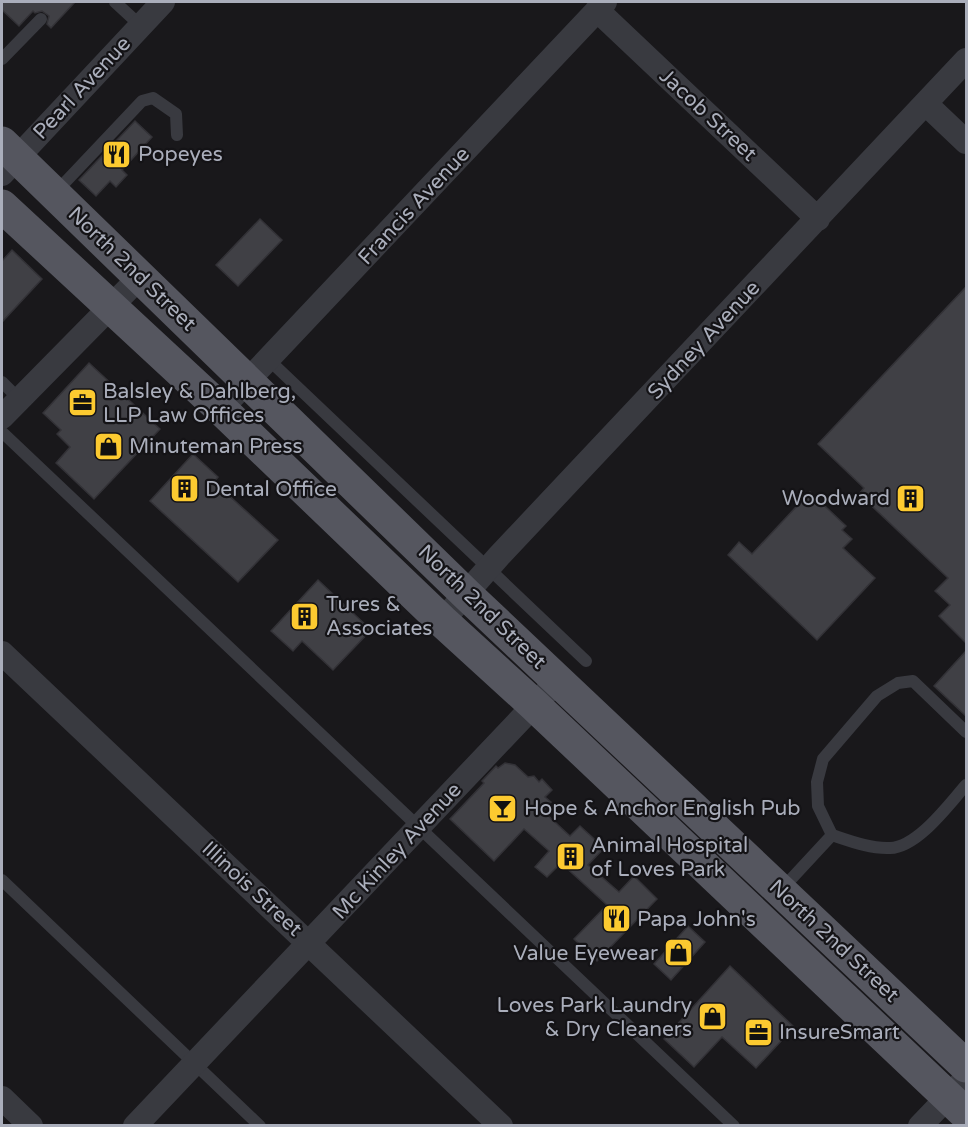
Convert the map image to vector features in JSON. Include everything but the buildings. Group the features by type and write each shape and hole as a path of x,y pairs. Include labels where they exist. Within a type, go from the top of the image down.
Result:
{"main road":[{"name":"North 2nd Street","path":"7,158 54,194 140,277 258,370 466,594 966,1066"},
{"name":"North 2nd Street","path":"2,206 109,308 221,409 442,621 960,1096"}],"street":[{"name":"Pearl Avenue","path":"7,158 163,2"},
{"name":"Jacob Street","path":"601,6 818,219"},
{"name":"Francis Avenue","path":"221,409 601,6"},
{"name":"Sydney Avenue","path":"442,621 488,569 966,60"},
{"path":"926,104 966,142"},
{"path":"2,417 140,277"},
{"name":"Illinois Street","path":"2,653 501,1125"},
{"name":"Mc Kinley Avenue","path":"135,1125 558,680"},
{"path":"920,1125 960,1096"},
{"path":"2,1098 31,1125"}],"lane":[{"path":"115,2 141,26"},
{"path":"2,60 41,19"},
{"path":"54,194 142,101 153,98 176,114 177,135"},
{"path":"258,370 488,569 586,661"},
{"path":"2,382 19,399"},
{"path":"2,432 734,1125"},
{"path":"966,732 913,681 898,683 878,696 823,759 817,782 818,806 832,835 858,844 891,849 919,837 966,784"},
{"path":"780,891 832,835"},
{"path":"2,880 260,1125"}],"place":[{"name":"Popeyes","path":"117,154"},
{"name":"Balsley & Dahlberg, LLP Law Offices","path":"82,403"},
{"name":"Minuteman Press","path":"108,446"},
{"name":"Dental Office","path":"184,489"},
{"name":"Woodward","path":"911,498"},
{"name":"Tures & Associates","path":"305,616"},
{"name":"Hope & Anchor English Pub","path":"503,808"},
{"name":"Animal Hospital of Loves Park","path":"570,857"},
{"name":"Papa John's","path":"616,919"},
{"name":"Value Eyewear","path":"679,953"},
{"name":"Loves Park Laundry & Dry Cleaners","path":"713,1017"},
{"name":"InsureSmart","path":"758,1032"}]}
